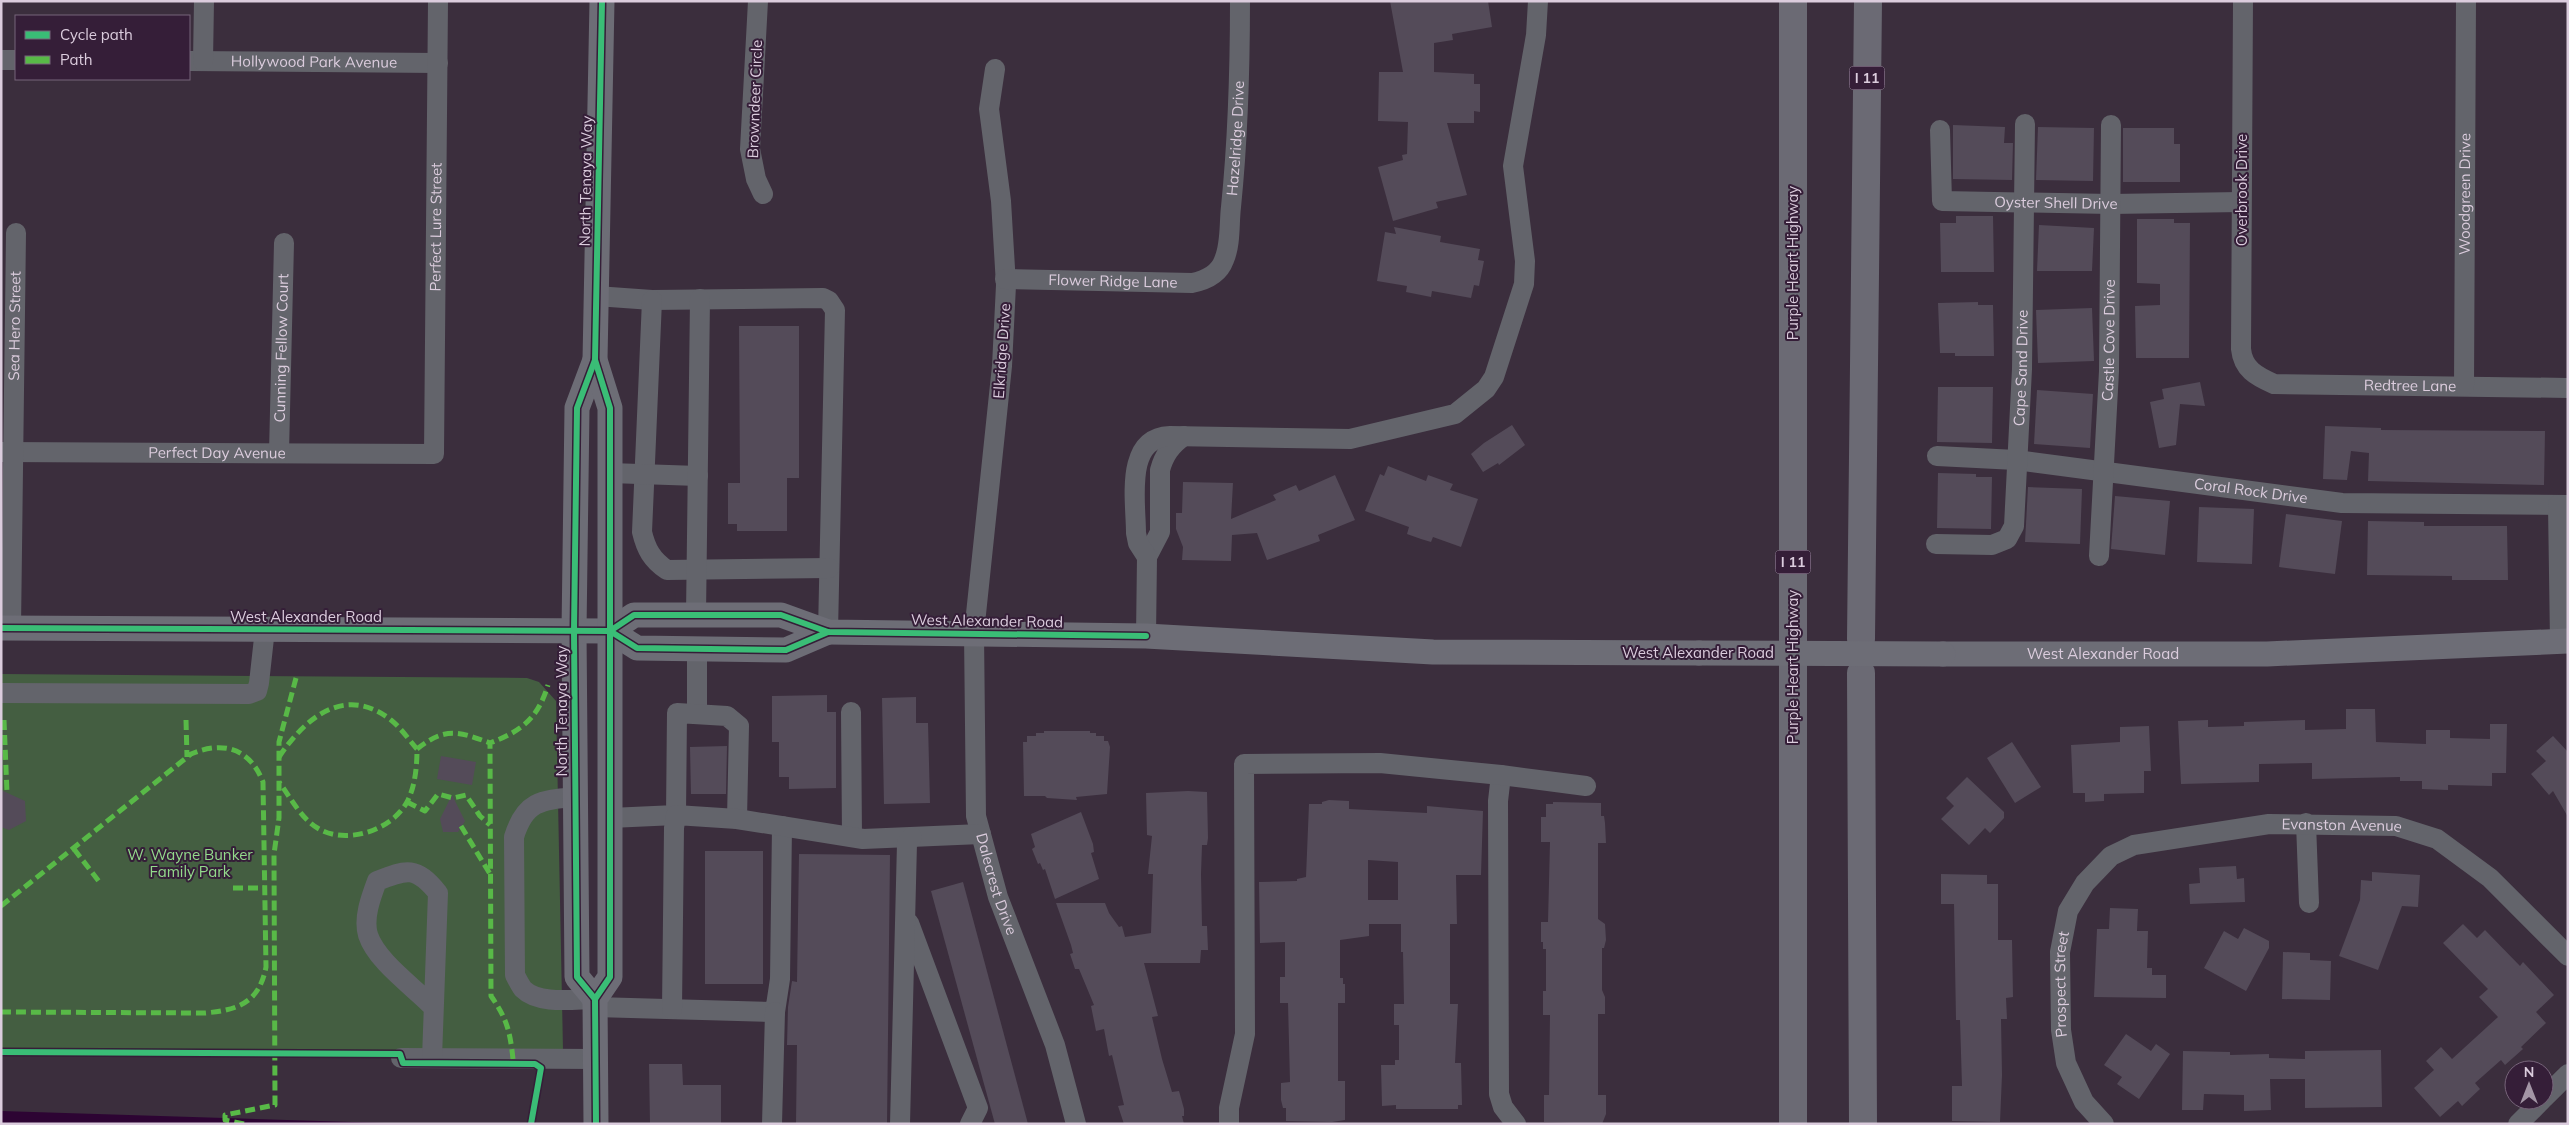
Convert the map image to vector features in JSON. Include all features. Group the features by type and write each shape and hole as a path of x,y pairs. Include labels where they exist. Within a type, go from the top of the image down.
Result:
{"highway":[{"name":"Purple Heart Highway","path":"1793,1 1793,1124"},
{"name":"I 11","path":"1861,639 1868,1"},
{"path":"1861,673 1863,1124"}],"main road":[{"name":"North Tenaya Way","path":"595,360 577,408 574,631 577,977 595,1003 610,977 610,408 595,360 602,1"},
{"name":"West Alexander Road","path":"610,631 634,614 781,616 828,632 1146,636 1433,652 2267,654 2564,641"},
{"name":"West Alexander Road","path":"6,628 610,631 637,648 786,650 828,632"},
{"path":"595,1003 596,1124"}],"street":[{"path":"196,61 204,1"},
{"name":"Perfect Lure Street","path":"434,454 438,1"},
{"name":"Browndeer Circle","path":"758,1 750,149 756,179 763,194"},
{"name":"Hazelridge Drive","path":"1216,273 1227,251 1234,177 1239,110 1240,1"},
{"path":"1146,557 1138,543 1136,533 1136,493 1137,460 1146,444 1162,436 1350,439 1455,414 1491,383 1524,284 1525,261 1513,166 1536,35 1538,1"},
{"name":"Overbrook Drive","path":"2243,1 2241,349 2242,359 2254,375"},
{"name":"Woodgreen Drive","path":"2464,386 2466,1"},
{"path":"1,60 15,60"},
{"name":"Hollywood Park Avenue","path":"196,61 438,63"},
{"name":"Elkridge Drive","path":"974,633 1002,366 1006,279 1001,201 989,109 995,69"},
{"name":"Cape Sand Drive","path":"1936,544 1992,545 2006,539 2014,526 2022,369 2025,124"},
{"name":"Castle Cove Drive","path":"2099,556 2109,371 2111,125"},
{"name":"Oyster Shell Drive","path":"1940,130 1942,201 2111,204 2242,202"},
{"name":"Sea Hero Street","path":"6,628 7,452 16,233"},
{"name":"Cunning Fellow Court","path":"279,453 284,243"},
{"name":"Flower Ridge Lane","path":"1006,279 1192,283 1209,278 1216,273"},
{"path":"596,296 652,300 823,298 829,301 835,310 828,632"},
{"path":"696,615 700,299"},
{"path":"652,300 642,532 645,547 656,562 667,570 829,568"},
{"name":"Redtree Lane","path":"2254,375 2274,384 2568,388"},
{"path":"1146,636 1146,557 1160,532 1162,461 1171,447 1184,436"},
{"name":"Perfect Day Avenue","path":"7,452 434,454"},
{"name":"Coral Rock Drive","path":"1937,456 2016,460 2342,503 2563,505"},
{"path":"610,473 698,476"},
{"path":"1136,493 1160,493"},
{"path":"2563,505 2564,641"},
{"path":"1,693 249,694 257,691 259,683 265,629"},
{"name":"Dalecrest Drive","path":"974,633 976,816 998,896 1055,1045 1076,1124"},
{"path":"697,649 697,714"},
{"path":"851,712 852,837"},
{"path":"672,1009 677,714 727,716 739,726 737,819"},
{"path":"1229,1124 1229,1108 1245,1034 1244,764 1380,764 1500,775 1586,786"},
{"path":"1500,775 1498,801 1499,1094 1503,1107 1516,1124"},
{"path":"575,797 546,800 528,808 519,822 514,837 515,975 523,988 531,994 546,998 595,1003 672,1009 775,1012"},
{"path":"610,818 676,815 737,819 863,839 981,834"},
{"path":"2306,823 2309,903"},
{"name":"Evanston Avenue","path":"2085,883 2111,856 2134,845 2269,824 2306,823 2396,826 2437,839 2490,878 2568,956"},
{"path":"772,1124 775,1012 780,979 782,826"},
{"path":"900,1124 907,843 912,837"},
{"path":"432,1058 438,893 424,876 402,871 377,881 368,906 368,934 379,954 433,1007"},
{"name":"Prospect Street","path":"2085,883 2068,911 2060,952 2061,1030 2066,1063 2084,1102 2098,1118"},
{"path":"905,912 978,1108 970,1124"},
{"path":"401,1058 595,1059"},
{"path":"2554,1088 2568,1074"},
{"path":"2518,1124 2532,1110"}],"green space":[{"name":"W. Wayne Bunker Family Park","path":"1,674 527,678 539,682 556,701 563,1050 1,1053"}],"shaded area":[{"path":"1,1111 417,1124 1,1124"}],"building":[{"path":"1390,1 1488,1 1492,27 1452,34 1453,40 1434,43 1434,72 1474,74 1474,84 1480,84 1480,112 1474,111 1474,123 1447,123 1467,195 1436,202 1438,208 1393,221 1378,167 1403,160 1402,155 1407,154 1408,122 1378,121 1379,72 1403,72"},
{"path":"1953,125 2005,127 2004,143 2013,143 2012,180 1953,179"},
{"path":"2038,127 2094,128 2093,181 2036,180"},
{"path":"2123,128 2174,128 2174,144 2180,144 2180,182 2123,182"},
{"path":"1956,216 1993,216 1994,272 1941,272 1940,223 1956,223"},
{"path":"2137,219 2174,219 2174,223 2190,223 2189,358 2136,358 2135,306 2160,305 2160,284 2137,283"},
{"path":"2039,225 2094,228 2092,271 2037,271"},
{"path":"1394,227 1441,236 1440,242 1480,249 1478,260 1484,261 1479,286 1474,285 1471,298 1432,291 1431,297 1406,292 1407,286 1377,281 1385,232 1396,234"},
{"path":"1978,302 1978,305 1993,305 1994,356 1955,356 1955,353 1940,353 1938,303"},
{"path":"2092,308 2094,361 2038,363 2036,310"},
{"path":"739,326 799,326 799,478 787,478 787,531 737,531 737,524 728,524 728,483 740,483"},
{"path":"2200,382 2205,406 2180,404 2176,445 2159,448 2150,402 2164,399 2162,389"},
{"path":"1938,387 1993,387 1992,443 1937,442"},
{"path":"2037,390 2093,394 2090,448 2034,444"},
{"path":"1512,425 1525,445 1499,465 1498,463 1483,472 1471,454"},
{"path":"2325,426 2381,428 2381,430 2545,431 2544,485 2368,481 2369,453 2351,451 2347,480 2323,479"},
{"path":"1388,466 1426,481 1428,475 1453,484 1450,490 1478,499 1461,547 1433,537 1431,542 1407,534 1409,527 1365,511 1380,474 1384,476"},
{"path":"1938,473 1976,474 1976,477 1992,477 1991,529 1937,528"},
{"path":"1335,475 1355,520 1318,535 1320,541 1267,560 1257,533 1232,535 1231,561 1182,560 1183,547 1176,529 1176,513 1182,513 1183,482 1233,483 1231,519 1276,500 1273,495 1296,485 1299,491"},
{"path":"2028,487 2082,489 2080,544 2025,542"},
{"path":"2115,496 2170,501 2165,555 2111,549"},
{"path":"2199,507 2254,509 2252,564 2197,562"},
{"path":"2286,514 2342,521 2335,574 2279,567"},
{"path":"2368,521 2424,522 2424,526 2507,526 2508,580 2452,580 2452,576 2367,575"},
{"path":"827,695 827,712 836,712 836,788 789,789 789,777 779,777 779,742 772,742 772,696"},
{"path":"916,697 916,723 928,723 930,803 884,804 882,698"},
{"path":"2346,709 2375,709 2376,742 2426,744 2426,730 2450,730 2450,738 2490,739 2490,724 2507,724 2506,773 2492,773 2492,786 2448,785 2448,790 2422,789 2422,781 2400,781 2400,777 2312,779 2312,763 2259,764 2259,782 2181,784 2178,721 2208,720 2208,727 2244,726 2244,722 2305,720 2305,730 2346,729"},
{"path":"2149,726 2151,771 2144,771 2144,793 2104,794 2104,801 2085,802 2085,793 2073,793 2071,745 2120,742 2120,727"},
{"path":"1044,731 1090,731 1090,733 1096,733 1096,736 1104,736 1104,741 1108,741 1110,747 1107,794 1076,797 1077,800 1047,798 1045,796 1024,796 1023,742 1027,742 1027,736 1036,736 1036,733 1044,733"},
{"path":"2553,736 2568,752 2568,817 2553,791 2549,795 2531,774 2546,761 2536,751"},
{"path":"2012,742 2041,787 2015,803 1987,758"},
{"path":"727,746 726,794 691,794 690,747"},
{"path":"441,756 476,762 472,785 437,779"},
{"path":"1967,777 2004,812 2004,818 1990,833 1985,828 1969,845 1941,819 1954,806 1946,798"},
{"path":"1,790 25,801 26,821 9,830 1,827"},
{"path":"1207,792 1208,838 1207,845 1202,845 1201,874 1202,926 1207,926 1208,950 1201,950 1200,963 1144,963 1158,1016 1152,1017 1162,1059 1172,1092 1179,1091 1184,1109 1184,1116 1182,1116 1184,1124 1124,1124 1118,1106 1124,1105 1112,1055 1109,1056 1104,1029 1096,1031 1091,1006 1094,1005 1079,969 1075,969 1070,954 1073,953 1071,945 1056,903 1105,903 1109,913 1119,927 1122,926 1125,937 1151,933 1153,874 1148,874 1152,836 1147,835 1146,793"},
{"path":"452,795 465,821 458,832 443,832 440,819"},
{"path":"1329,800 1349,801 1349,809 1427,813 1427,806 1483,811 1481,875 1456,875 1457,924 1450,924 1450,1004 1458,1004 1455,1063 1461,1063 1462,1105 1458,1105 1458,1109 1396,1109 1396,1105 1382,1106 1381,1065 1395,1065 1395,1060 1399,1060 1399,1025 1394,1025 1394,1004 1404,1004 1401,924 1369,924 1369,936 1340,940 1340,978 1343,978 1343,984 1345,984 1345,1003 1338,1003 1338,1081 1345,1081 1345,1120 1332,1122 1286,1121 1286,1108 1283,1108 1281,1100 1281,1083 1290,1082 1288,1003 1280,1003 1280,977 1285,977 1285,942 1260,943 1259,882 1297,881 1297,879 1306,877 1309,804 1322,804 1322,802","holes":["1368,860 1398,862 1398,900 1368,900"]},
{"path":"1553,802 1601,803 1601,816 1604,816 1606,843 1598,843 1598,919 1605,924 1606,940 1604,948 1602,948 1602,990 1605,997 1605,1014 1598,1014 1598,1095 1606,1095 1606,1114 1602,1124 1544,1122 1544,1095 1549,1095 1550,1015 1543,1015 1543,991 1546,991 1546,949 1543,949 1543,942 1541,942 1541,922 1548,922 1550,842 1541,842 1541,817 1546,817 1546,804 1553,804"},
{"path":"1081,812 1093,844 1094,852 1091,853 1099,879 1055,899 1045,869 1043,870 1040,863 1038,864 1032,849 1035,847 1031,834"},
{"path":"705,851 763,851 763,984 705,984"},
{"path":"799,854 890,855 887,1124 796,1124 797,1045 787,1045 788,1007 792,981 797,982"},
{"path":"2236,866 2237,879 2244,878 2245,902 2190,904 2189,884 2200,883 2199,868"},
{"path":"2372,872 2420,875 2418,907 2402,906 2378,970 2339,956 2360,900 2361,880 2372,881"},
{"path":"1941,874 1987,875 1987,884 1998,884 1998,940 2012,940 2013,997 2006,998 2007,1019 2001,1019 2002,1075 2000,1122 1952,1121 1952,1086 1962,1086 1960,1020 1956,1020 1954,904 1941,904"},
{"path":"963,882 1028,1124 995,1124 931,891"},
{"path":"2110,908 2138,909 2137,931 2148,931 2147,968 2152,968 2152,975 2166,975 2166,998 2094,997 2097,929 2109,929"},
{"path":"2463,924 2477,938 2485,930 2520,966 2523,962 2554,995 2536,1012 2546,1023 2521,1047 2523,1049 2511,1060 2504,1060 2504,1064 2501,1060 2475,1083 2480,1089 2462,1106 2458,1101 2440,1117 2414,1088 2434,1070 2426,1061 2441,1047 2452,1059 2498,1017 2479,997 2488,989 2443,943"},
{"path":"2244,928 2269,941 2269,948 2246,991 2204,968 2224,931 2238,939"},
{"path":"2283,952 2310,953 2310,960 2331,961 2330,1000 2282,999"},
{"path":"2126,1034 2151,1051 2156,1044 2170,1054 2139,1099 2117,1084 2122,1077 2104,1065"},
{"path":"2381,1050 2382,1107 2305,1108 2305,1079 2270,1079 2271,1110 2244,1111 2244,1095 2204,1094 2203,1110 2182,1110 2183,1051 2230,1052 2230,1055 2269,1054 2269,1058 2305,1059 2305,1051"},
{"path":"649,1064 682,1064 683,1085 721,1085 721,1124 650,1124"}],"marked path":[{"path":"244,1124 225,1120 225,1115 275,1105 274,854 279,818 279,742 296,678"},
{"path":"513,1059 507,1026 491,996 490,743 511,734 527,722 534,715 548,685"},
{"path":"279,757 289,743 314,719 328,710 342,706 358,705 374,710 391,720 402,730 417,749 415,777 407,802 391,820 368,832 342,835 330,834 319,829 307,820 279,782"},
{"path":"4,720 7,793"},
{"path":"186,720 187,757"},
{"path":"417,749 436,737 452,733 490,743"},
{"path":"1,906 191,754 214,748 234,750 243,755 258,771 263,782 266,967 263,979 252,997 237,1007 205,1013 1,1012"},
{"path":"407,802 425,811 438,794 453,798 466,795 480,816 490,825"},
{"path":"461,826 490,874"},
{"path":"74,849 101,884"},
{"path":"233,888 264,888"}],"cycle path":[{"path":"596,1124 595,999 610,977 610,408 595,360 602,1"},
{"path":"595,360 577,408 574,631 577,977 595,999"},
{"path":"610,631 634,615 781,615 828,632 1146,636"},
{"path":"1,628 610,631 637,648 786,650 828,632"},
{"path":"1,1052 400,1054 403,1063 535,1064 541,1068 531,1124"}]}
